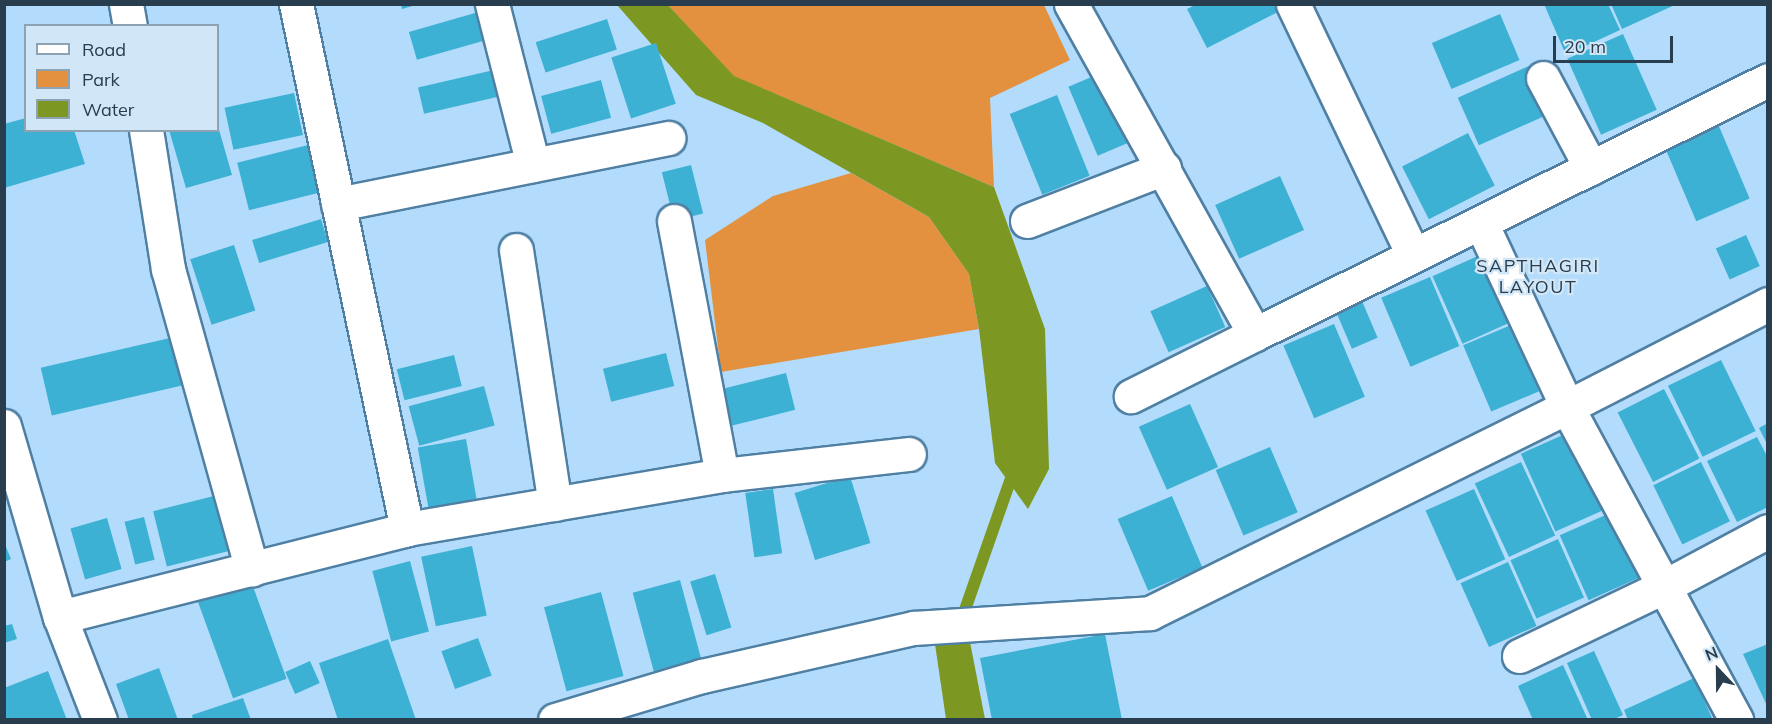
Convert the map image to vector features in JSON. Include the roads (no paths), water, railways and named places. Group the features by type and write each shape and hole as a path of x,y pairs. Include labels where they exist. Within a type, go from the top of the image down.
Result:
{"street":[{"path":"126,4 130,24"},
{"path":"296,4 407,529"},
{"path":"492,4 533,165"},
{"path":"1293,4 1413,255"},
{"path":"1072,5 1255,334"},
{"path":"1543,78 1591,168"},
{"path":"1131,396 1767,80"},
{"path":"146,132 168,269 252,569"},
{"path":"338,204 668,138"},
{"path":"1027,221 1164,168"},
{"path":"675,221 722,475"},
{"path":"1481,223 1567,406 1736,720"},
{"path":"516,250 555,504"},
{"path":"555,720 702,676 914,628 1150,613 1767,304"},
{"path":"4,426 60,617 100,720"},
{"path":"60,617 407,529 722,475 909,454"},
{"path":"1519,656 1665,586 1767,531"}],"water":[{"path":"617,5 668,5 734,76 994,187 1045,329 1049,469 1028,509 995,463 979,329 969,274 929,217 763,123 696,95"},
{"path":"969,637 985,719 946,719 935,644"}],"waterway":[{"path":"960,624 1015,467"}],"district":[{"name":"SAPTHAGIRI LAYOUT","path":"1538,277"}]}
